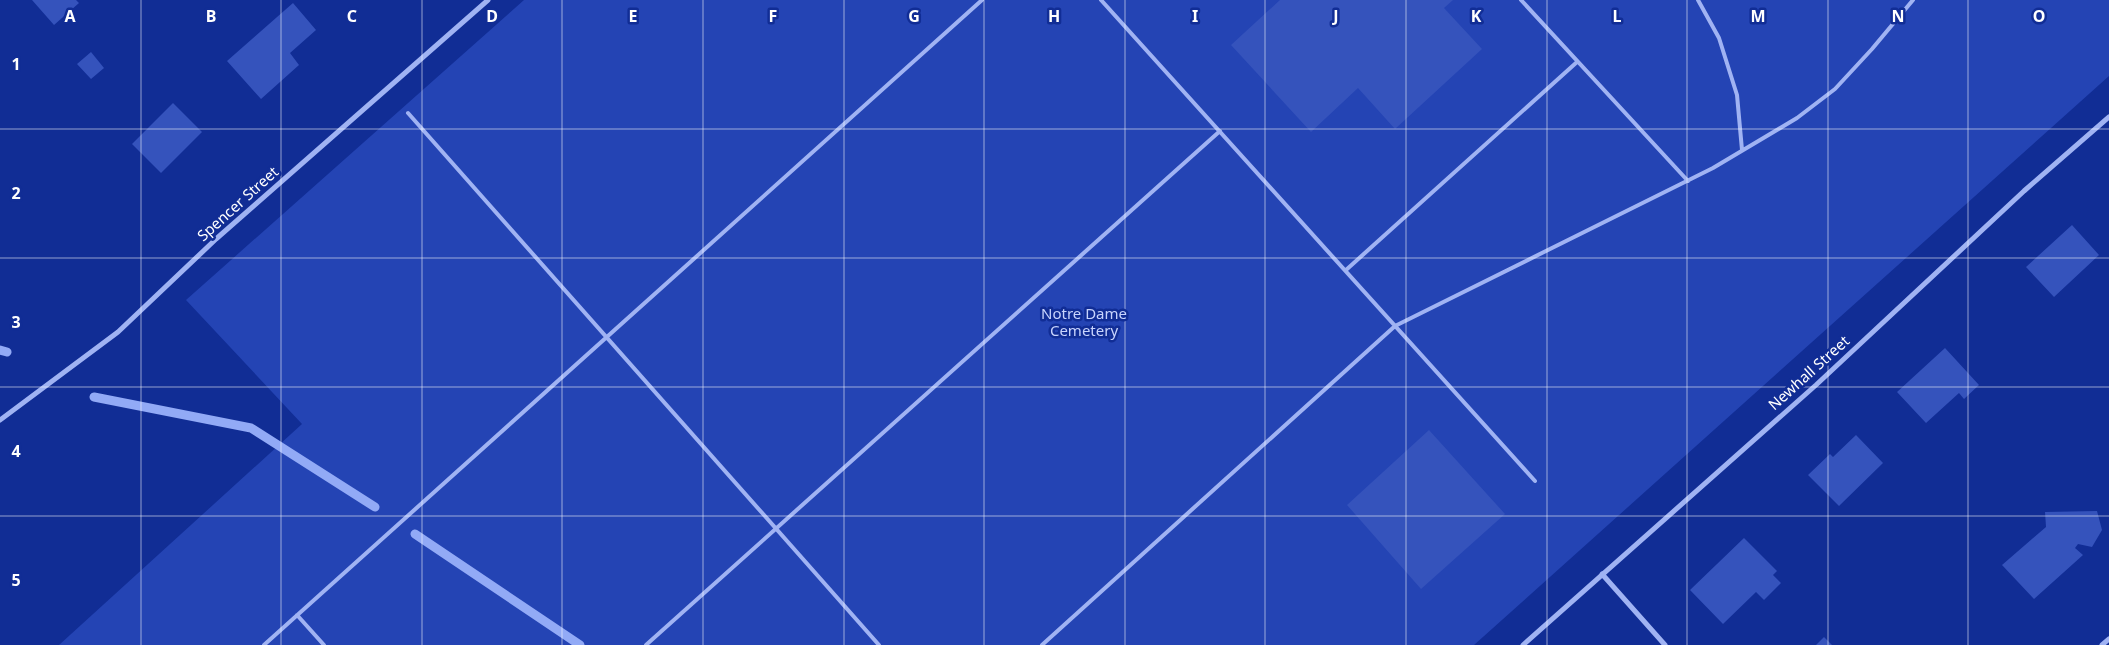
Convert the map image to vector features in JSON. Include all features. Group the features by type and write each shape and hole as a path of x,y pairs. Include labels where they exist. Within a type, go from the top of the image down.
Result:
{"street":[{"name":"Spencer Street","path":"0,420 118,332 216,239 488,0"},
{"name":"Newhall Street","path":"1523,645 1816,385 2024,191 2109,117"},
{"path":"1602,574 1665,645"},
{"path":"2102,645 2109,639"}],"lane":[{"path":"264,645 982,0"},
{"path":"1102,0 1535,481"},
{"path":"1521,0 1688,181"},
{"path":"1698,0 1719,38 1737,96 1742,150"},
{"path":"1042,645 1396,326 1713,168 1796,118 1835,89 1913,0"},
{"path":"1346,270 1577,62"},
{"path":"408,113 879,645"},
{"path":"646,645 1220,131"},
{"path":"297,616 324,645"}],"green space":[{"name":"Notre Dame Cemetery","path":"524,0 2109,0 2109,76 1474,645 59,645 302,424 186,300"}],"building":[{"path":"32,0 76,0 79,3 54,25"},
{"path":"1280,0 1453,0 1444,8 1482,49 1395,129 1358,88 1311,132 1231,45"},
{"path":"293,3 316,30 290,53 299,65 261,99 227,61"},
{"path":"91,52 104,68 91,79 77,64"},
{"path":"173,103 202,132 161,173 132,144"},
{"path":"2072,225 2099,255 2054,297 2026,267"},
{"path":"1945,348 1979,385 1964,399 1959,393 1926,423 1897,392"},
{"path":"1429,430 1505,514 1421,589 1347,505"},
{"path":"1856,435 1883,463 1839,506 1808,475 1830,454 1833,457"},
{"path":"2097,511 2102,530 2092,547 2078,544 2075,548 2083,555 2034,599 2002,565 2046,527 2045,512"},
{"path":"1744,538 1777,571 1773,575 1781,583 1764,600 1756,592 1723,624 1690,590"},
{"path":"1824,637 1832,645 1816,645"}],"waterway":[{"path":"0,350 7,352"},
{"path":"94,397 251,428 375,507"},
{"path":"415,534 580,645"}]}
